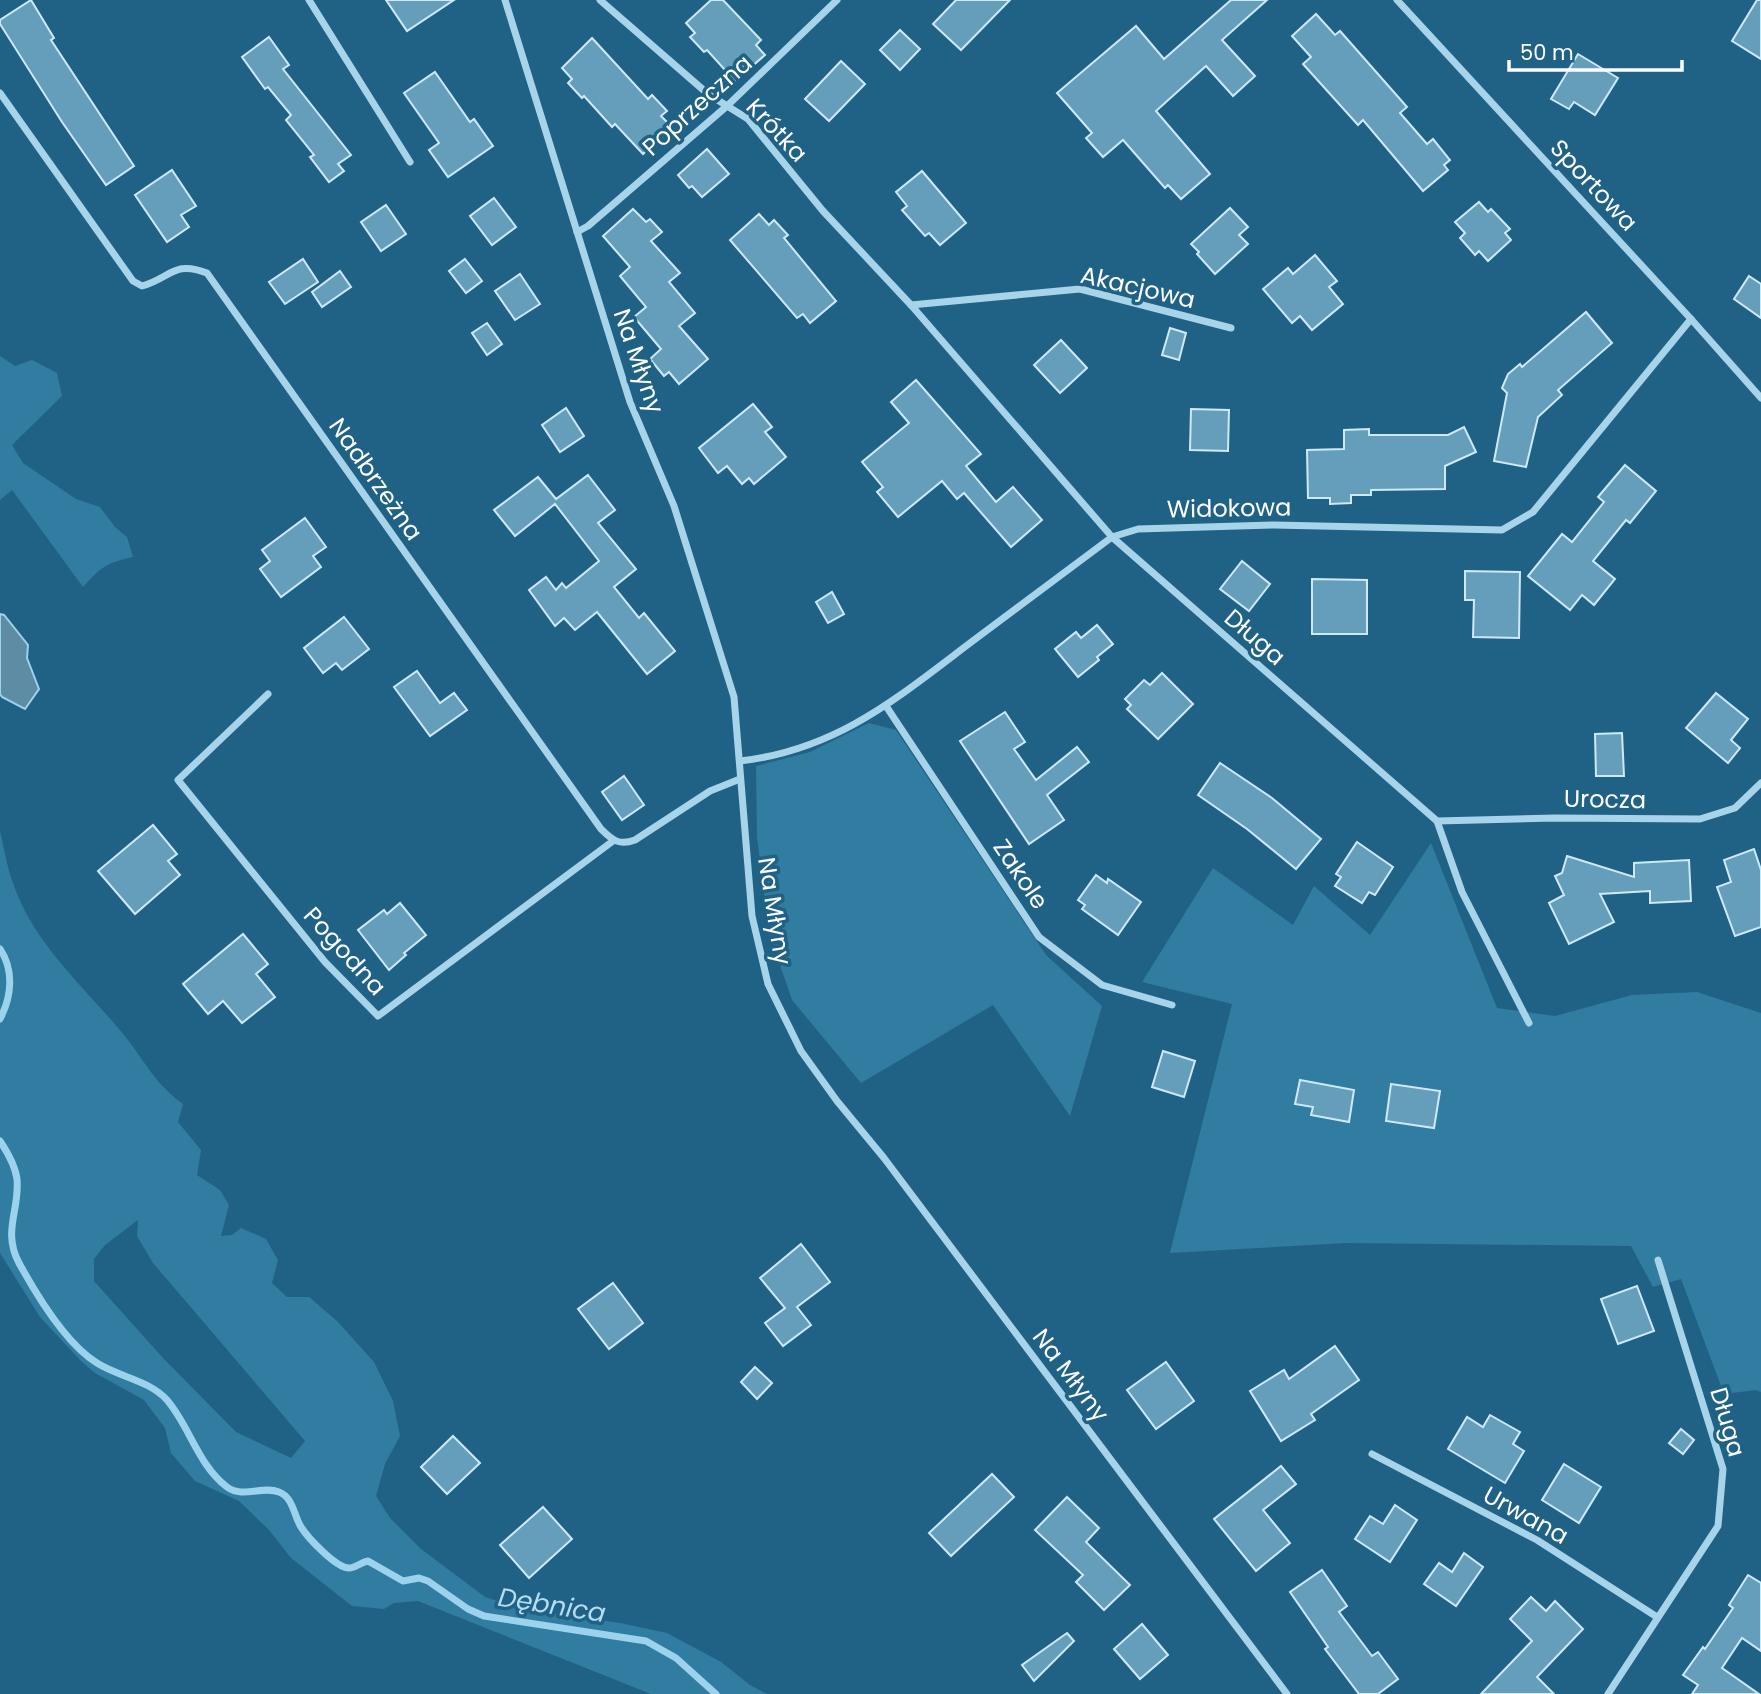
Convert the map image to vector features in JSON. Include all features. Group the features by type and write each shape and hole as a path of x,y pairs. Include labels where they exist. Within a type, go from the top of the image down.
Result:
{"street":[{"path":"309,0 410,162"},
{"name":"Na Młyny","path":"505,0 630,402 674,506 734,697 752,916 768,984 801,1051 1287,1694"},
{"name":"Krótka","path":"600,0 708,94 748,119 823,211 911,304"},
{"name":"Poprzeczna","path":"577,232 588,226 727,106 837,0"},
{"name":"Sportowa","path":"1397,0 1691,318 1761,398"},
{"name":"Nadbrzeżna","path":"0,93 133,281 142,286 172,270 191,267 207,273 593,818 613,841"},
{"name":"Akacjowa","path":"911,304 1080,289 1231,328"},
{"name":"Długa","path":"911,304 1112,537 1437,821 1462,892 1529,1023"},
{"name":"Widokowa","path":"740,761 775,757 826,739 886,706 1112,537 1138,529 1274,526 1502,530 1533,512 1691,318"},
{"name":"Pogodna","path":"268,694 178,780 325,962 378,1016 613,841"},
{"name":"Zakole","path":"886,706 1039,937 1102,985 1172,1005"},
{"path":"613,841 626,843 635,840 710,791 740,779"},
{"name":"Urocza","path":"1437,821 1534,818 1700,820 1735,808 1761,783"},
{"name":"Długa","path":"1608,1694 1718,1526 1723,1469 1658,1260"},
{"name":"Urwana","path":"1372,1454 1537,1540 1657,1617"}],"shaded area":[{"path":"0,356 15,366 32,360 57,373 62,396 12,445 23,463 76,499 100,507 115,527 127,537 133,557 105,567 83,587 12,490 0,500"},
{"path":"0,614 4,615 28,645 27,658 39,689 25,709 0,694"},
{"path":"869,723 896,730 1046,955 1102,1006 1070,1116 993,1005 861,1083 792,1000 769,933 757,837 756,766 810,752"},
{"path":"0,831 13,883 34,926 61,964 124,1035 157,1080 183,1104 178,1122 201,1150 197,1175 220,1190 229,1205 221,1236 232,1235 241,1228 266,1239 278,1260 272,1283 287,1297 309,1297 337,1321 374,1362 393,1401 400,1436 385,1464 376,1496 390,1518 421,1549 485,1597 520,1608 667,1633 721,1662 750,1685 767,1694 651,1694 418,1601 394,1603 384,1609 352,1606 291,1558 269,1530 239,1501 195,1481 171,1453 165,1428 144,1400 95,1373 81,1361 40,1317 0,1253","holes":["138,1220 137,1236 153,1263 305,1441 291,1458 236,1432 163,1358 94,1281 94,1259 105,1245"]},
{"path":"1431,843 1497,1008 1555,1016 1632,995 1697,992 1761,1013 1761,1392 1756,1390 1724,1394 1681,1279 1653,1287 1631,1246 1347,1243 1170,1253 1232,1004 1142,982 1213,868 1293,925 1314,886 1370,935"}],"building":[{"path":"31,0 54,38 51,40 134,166 106,185 62,122 0,24 0,20"},
{"path":"386,0 454,0 407,31"},
{"path":"711,0 723,0 761,40 756,45 765,55 735,81 707,50 704,52 690,37 695,33 686,23"},
{"path":"956,0 1010,0 961,50 933,24"},
{"path":"1231,0 1267,0 1222,40 1255,76 1233,96 1206,66 1156,111 1210,174 1181,199 1168,185 1165,188 1123,140 1103,157 1086,138 1092,133 1057,93 1136,26 1164,59"},
{"path":"1757,0 1761,0 1761,59 1732,41"},
{"path":"1316,14 1335,35 1340,31 1407,107 1400,113 1427,144 1433,139 1450,160 1444,165 1448,170 1423,191 1363,120 1358,125 1303,64 1311,57 1292,36"},
{"path":"900,30 920,49 900,70 880,50"},
{"path":"269,37 289,65 283,69 351,155 338,164 344,171 329,182 310,157 314,155 286,120 291,115 268,87 265,89 242,57"},
{"path":"592,38 648,99 652,95 667,111 661,116 672,127 643,154 615,124 612,127 584,96 582,98 568,83 572,79 562,68"},
{"path":"1578,54 1618,78 1595,115 1574,102 1569,109 1551,99"},
{"path":"841,61 865,84 829,121 805,99"},
{"path":"435,72 470,122 474,119 493,146 448,177 429,150 439,143 404,93"},
{"path":"707,149 729,174 702,197 692,186 689,188 678,175"},
{"path":"172,170 196,206 181,215 189,227 167,242 135,195"},
{"path":"922,171 966,223 940,245 929,233 925,236 902,210 907,206 896,192"},
{"path":"494,198 516,227 492,245 470,216"},
{"path":"1479,202 1488,212 1491,209 1510,229 1505,233 1511,240 1488,261 1479,251 1475,255 1460,238 1465,233 1455,222"},
{"path":"386,205 406,234 381,251 361,222"},
{"path":"1230,208 1248,227 1239,235 1248,244 1215,274 1191,244"},
{"path":"633,209 646,222 650,219 662,232 651,241 680,273 669,282 695,313 679,326 708,359 679,384 669,372 664,376 650,359 661,349 634,317 646,307 620,276 630,267 603,236"},
{"path":"759,214 769,225 774,220 788,235 784,238 836,301 810,323 803,314 797,318 730,240"},
{"path":"1315,255 1337,281 1329,287 1343,304 1312,330 1300,316 1292,323 1263,289 1288,268 1293,274"},
{"path":"303,259 318,282 285,304 269,282"},
{"path":"465,259 482,281 466,293 449,271"},
{"path":"340,271 351,287 322,307 312,292"},
{"path":"520,274 540,304 515,320 495,291"},
{"path":"1749,276 1761,284 1761,318 1734,299"},
{"path":"1586,312 1612,343 1558,390 1562,395 1538,417 1526,467 1494,461 1507,393 1502,388 1508,374 1520,364 1522,367"},
{"path":"487,323 502,344 487,355 472,333"},
{"path":"1170,328 1186,333 1179,360 1162,355"},
{"path":"1061,340 1087,368 1060,393 1034,365"},
{"path":"916,380 981,454 966,466 996,502 1013,487 1042,520 1011,547 964,493 957,499 942,481 898,517 877,492 883,487 862,462 909,423 891,402"},
{"path":"753,404 772,427 765,432 786,457 754,484 749,478 742,484 727,466 718,473 699,448"},
{"path":"566,408 584,436 560,452 542,425"},
{"path":"1191,409 1229,410 1228,451 1190,450"},
{"path":"1464,427 1476,452 1445,466 1445,489 1371,490 1371,495 1351,495 1351,503 1330,504 1330,498 1308,498 1307,450 1344,449 1344,430 1369,429 1369,435 1448,435"},
{"path":"1625,465 1656,491 1630,523 1626,520 1593,561 1615,579 1594,605 1582,595 1570,610 1528,576 1562,534 1572,542 1604,502 1598,497"},
{"path":"588,475 615,510 598,523 636,569 614,587 639,618 644,613 675,651 647,674 597,612 575,630 564,618 555,626 529,590 546,577 556,590 562,583 566,588 599,561 555,504 515,536 494,510 538,477 556,499"},
{"path":"305,518 326,547 313,556 321,567 281,597 260,569 270,561 262,550"},
{"path":"1242,561 1270,584 1249,611 1220,589"},
{"path":"1465,571 1520,572 1519,638 1473,637 1474,600 1465,600"},
{"path":"1312,579 1367,580 1367,634 1312,634"},
{"path":"832,592 844,614 828,623 816,602"},
{"path":"344,617 369,649 342,670 336,663 323,673 304,648"},
{"path":"1097,625 1113,644 1078,677 1055,649 1076,632 1081,638"},
{"path":"417,671 440,703 454,693 467,710 430,736 394,687"},
{"path":"1162,673 1193,704 1158,739 1127,709 1131,705 1125,699 1144,680 1150,685"},
{"path":"1716,693 1748,719 1731,740 1740,748 1728,763 1686,728"},
{"path":"1005,712 1025,742 1014,749 1036,780 1077,747 1089,762 1047,795 1064,820 1029,844 960,741"},
{"path":"1622,733 1624,776 1596,776 1595,734"},
{"path":"1220,763 1272,798 1321,839 1296,869 1247,829 1198,795"},
{"path":"624,776 644,805 622,820 602,792"},
{"path":"153,825 177,854 168,861 180,875 135,914 98,871"},
{"path":"1357,842 1393,867 1375,895 1369,892 1362,903 1335,886 1341,877 1336,874"},
{"path":"1754,849 1761,870 1761,927 1735,936 1717,887 1731,882 1724,860"},
{"path":"1567,856 1634,877 1634,863 1689,860 1691,901 1650,903 1650,891 1600,894 1614,922 1569,944 1549,903 1564,895 1555,876 1562,873"},
{"path":"1096,875 1107,883 1108,879 1141,902 1118,935 1082,909 1085,905 1078,900"},
{"path":"400,903 426,935 389,970 358,930 384,910 387,914"},
{"path":"243,934 268,964 256,974 275,997 242,1023 223,1001 208,1014 183,984"},
{"path":"1163,1051 1195,1061 1184,1097 1152,1087"},
{"path":"1300,1080 1354,1090 1349,1122 1311,1115 1313,1107 1295,1104"},
{"path":"1391,1084 1440,1091 1434,1128 1386,1121"},
{"path":"801,1244 830,1282 797,1307 811,1325 783,1346 765,1323 785,1308 760,1278"},
{"path":"613,1283 643,1323 609,1349 578,1309"},
{"path":"1637,1286 1654,1331 1618,1344 1601,1299"},
{"path":"1335,1346 1359,1380 1311,1414 1315,1420 1281,1441 1250,1391 1284,1370 1289,1379"},
{"path":"1166,1362 1194,1401 1156,1429 1127,1390"},
{"path":"755,1367 772,1383 757,1399 741,1382"},
{"path":"1490,1415 1520,1432 1513,1444 1524,1451 1505,1483 1448,1449 1467,1417 1483,1427"},
{"path":"1681,1429 1694,1440 1683,1454 1669,1443"},
{"path":"453,1436 480,1463 447,1494 421,1467"},
{"path":"1564,1464 1601,1487 1579,1523 1542,1500"},
{"path":"1281,1466 1296,1484 1263,1510 1290,1543 1256,1571 1214,1519"},
{"path":"992,1474 1014,1497 951,1556 929,1533"},
{"path":"1067,1497 1099,1528 1086,1542 1130,1585 1104,1610 1076,1582 1083,1575 1035,1530"},
{"path":"1395,1505 1417,1520 1390,1562 1355,1539 1370,1516 1383,1524"},
{"path":"543,1507 572,1539 529,1578 500,1545"},
{"path":"1464,1553 1483,1567 1456,1606 1424,1584 1439,1563 1452,1572"},
{"path":"1322,1570 1347,1606 1339,1612 1372,1656 1378,1652 1398,1679 1378,1694 1359,1694 1325,1649 1328,1647 1290,1592"},
{"path":"1748,1575 1761,1583 1761,1651 1742,1638 1722,1668 1759,1694 1692,1694 1698,1685 1683,1675 1733,1608 1729,1605"},
{"path":"1531,1597 1546,1611 1555,1601 1583,1629 1537,1677 1554,1694 1481,1694 1532,1641 1510,1619"},
{"path":"1142,1624 1168,1655 1140,1679 1114,1649"},
{"path":"1067,1633 1074,1641 1034,1681 1022,1665"}],"waterway":[{"name":"Dębnica","path":"0,949 8,966 10,983 0,1019"},
{"name":"Dębnica","path":"0,1141 11,1159 17,1179 12,1231 14,1251 43,1303 85,1355 106,1368 160,1393 175,1411 201,1457 227,1487 240,1492 273,1490 284,1494 305,1532 323,1552 343,1567 352,1568 368,1561 403,1581 419,1578 428,1581 468,1609 484,1616 646,1641 676,1658 716,1694"}]}
